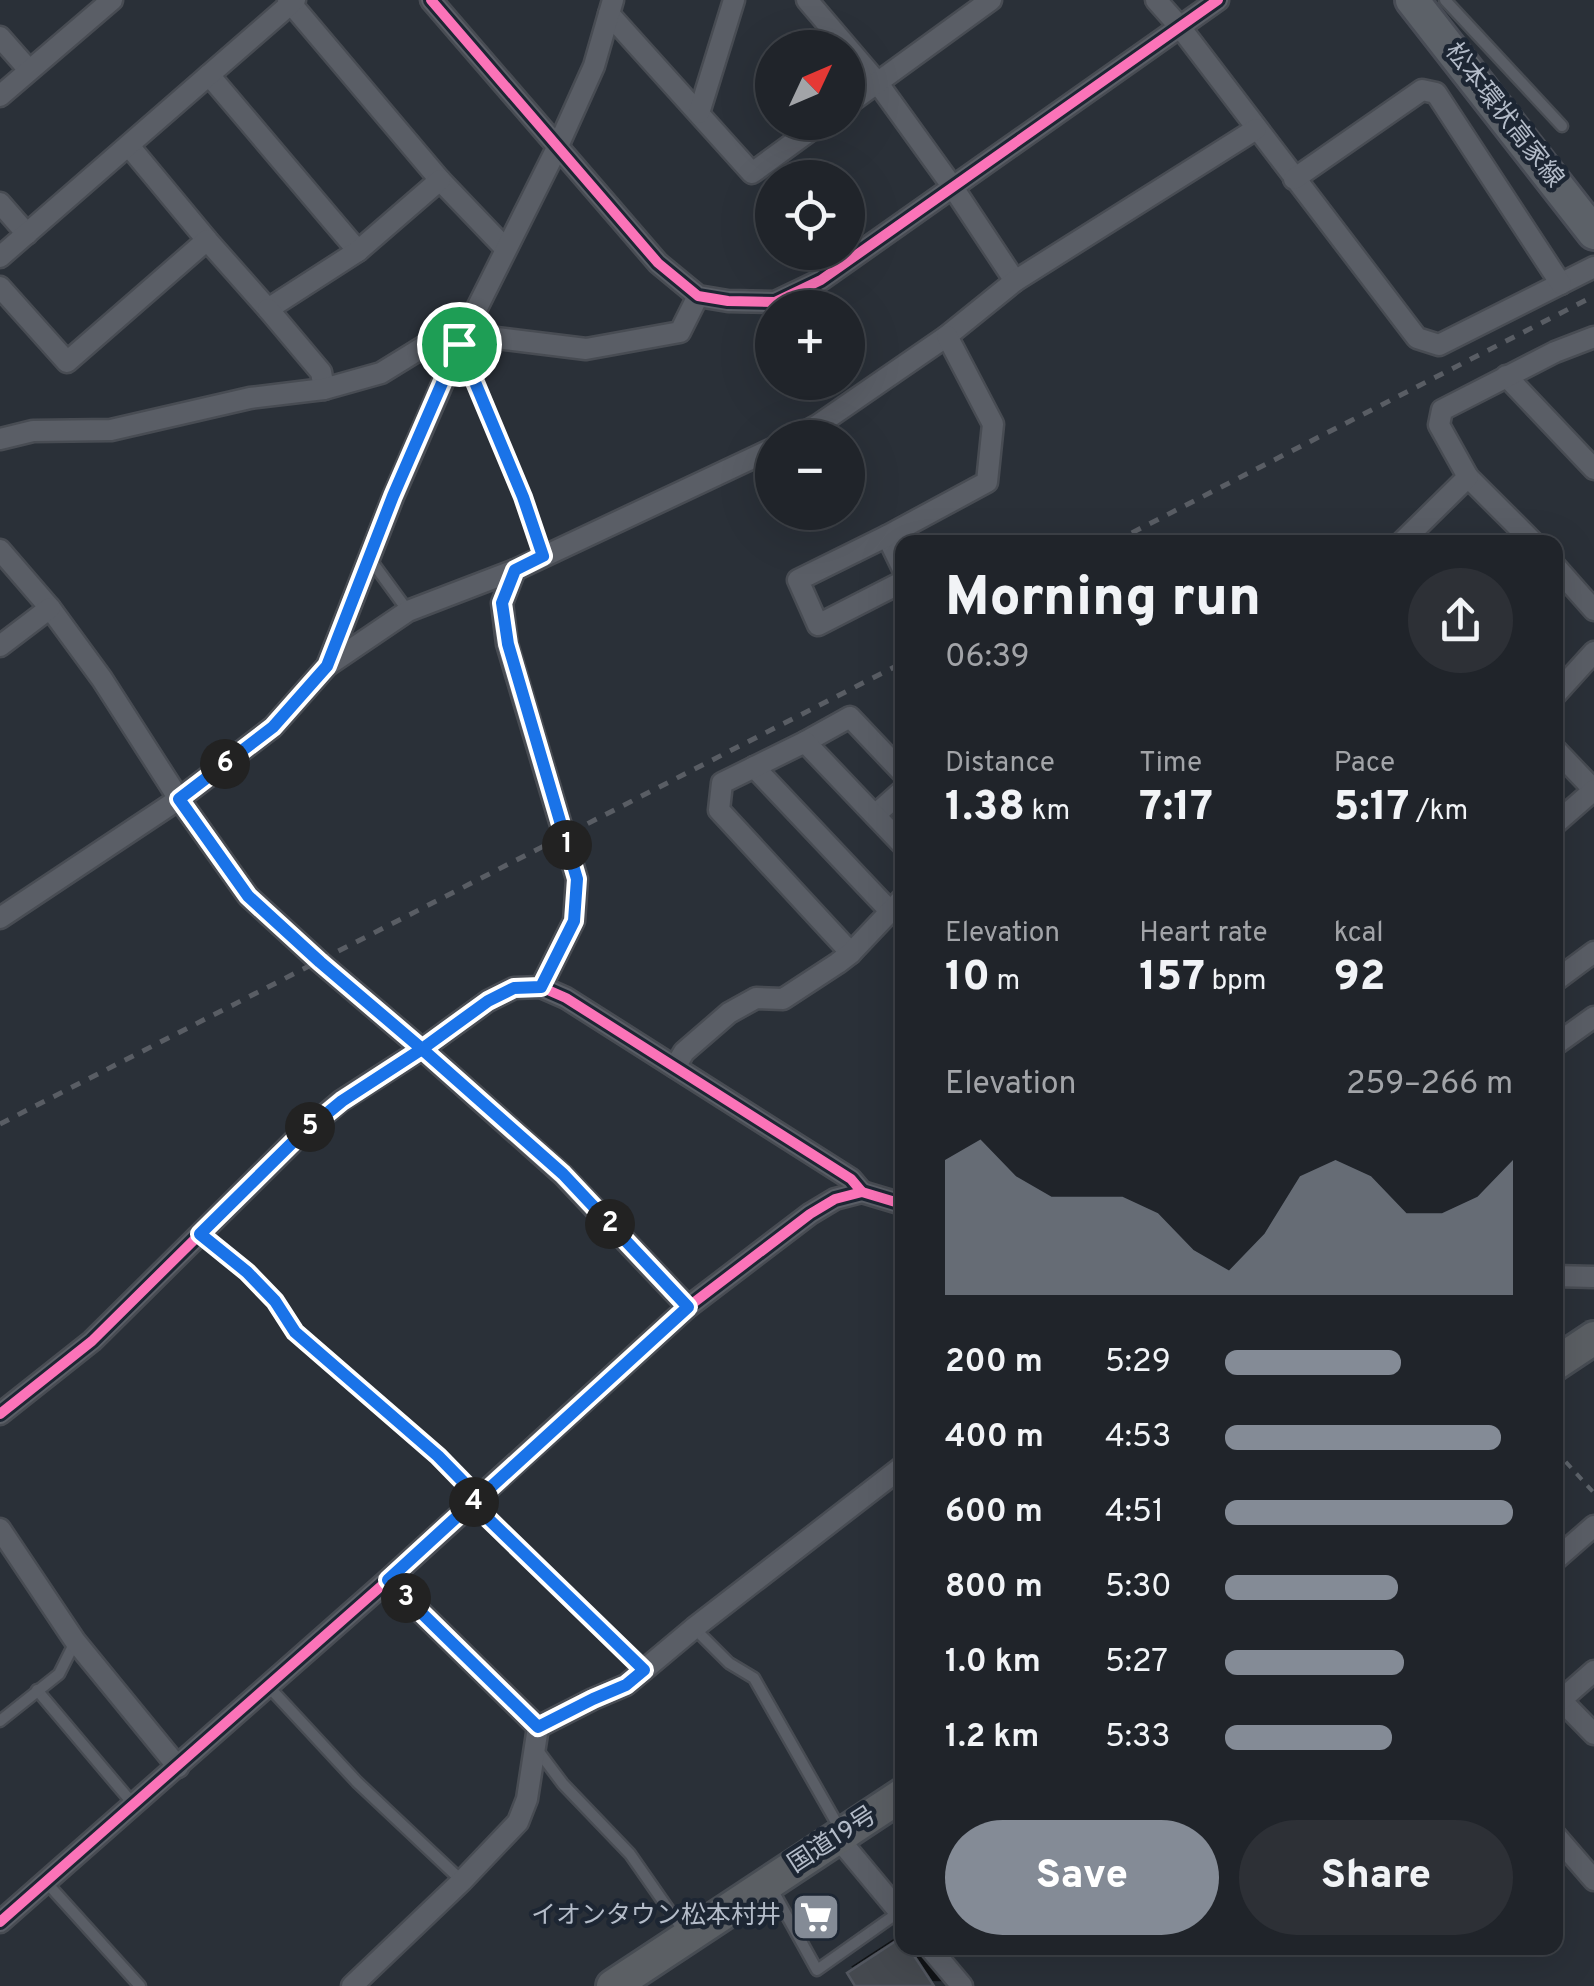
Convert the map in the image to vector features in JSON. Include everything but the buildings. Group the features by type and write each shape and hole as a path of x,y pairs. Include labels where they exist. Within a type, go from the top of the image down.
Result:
{"highway":[{"path":"1563,1359 1594,1338"},
{"name":"国道19号","path":"613,1986 895,1800"}],"main road":[{"name":"松本環状高家線","path":"1430,3 1594,233"}],"street":[{"path":"0,96 112,0"},
{"path":"431,0 658,263 698,296 775,302 821,280 1218,0"},
{"path":"699,113 734,0"},
{"path":"807,0 878,82 1015,282"},
{"path":"1156,0 1417,338 1440,345 1594,267"},
{"path":"0,257 291,1 440,180 505,248"},
{"path":"865,92 982,2"},
{"path":"327,666 462,339 594,66 611,7"},
{"path":"611,7 752,174 798,140"},
{"path":"0,37 29,70"},
{"path":"209,76 358,251"},
{"path":"1294,179 1422,90 1436,93 1561,284"},
{"path":"824,420 947,336 1015,282 1256,129"},
{"path":"128,146 321,372 324,388"},
{"path":"268,309 358,251 440,180"},
{"path":"0,203 28,234"},
{"path":"0,288 67,362 207,240"},
{"path":"0,439 33,431 111,430 250,398 324,388 381,373 441,336 586,349 680,332 698,296"},
{"path":"895,586 818,625 798,580 987,482 993,424 947,336"},
{"path":"1526,535 1468,477 1440,426 1442,410 1554,352 1594,336"},
{"path":"1506,376 1594,469"},
{"path":"0,918 179,799 273,727 327,666 408,611 515,570 755,457"},
{"path":"1409,535 1468,477"},
{"path":"887,536 895,553"},
{"path":"0,550 50,608 102,679 179,799 248,896 563,1174 688,1307"},
{"path":"515,570 502,603 508,644 577,879 574,921 541,987"},
{"path":"1563,575 1594,610"},
{"path":"0,646 50,608"},
{"path":"1563,686 1594,652"},
{"path":"851,953 719,810 722,783 850,717 895,765"},
{"path":"805,742 895,836"},
{"path":"1563,757 1594,790 1563,817"},
{"path":"754,767 895,904"},
{"path":"875,815 895,797"},
{"path":"674,1066 684,1052 729,1013 756,998 783,998 851,953 895,908"},
{"path":"1563,974 1594,952"},
{"path":"0,1414 92,1341 296,1139 342,1101 488,1001 514,988 541,987 566,998 851,1179 862,1192"},
{"path":"1563,1039 1594,1016"},
{"path":"0,1922 388,1580 688,1307 835,1199 862,1192 895,1202"},
{"path":"1563,1276 1594,1278"},
{"path":"352,1986 518,1822 527,1799 537,1737 593,1699 626,1685 895,1472"},
{"path":"1563,1553 1594,1526"},
{"path":"0,1530 75,1641 178,1767"},
{"path":"388,1580 537,1737"},
{"path":"1563,1693 1594,1671"},
{"path":"1563,1702 1594,1734"},
{"path":"840,1836 895,1905"},
{"path":"1563,1845 1594,1880"},
{"path":"936,1955 962,1986"}],"lane":[{"path":"1430,3 1562,126"},
{"path":"462,339 543,556"},
{"path":"369,558 408,611"},
{"path":"200,1234 247,1272 275,1301 295,1332 438,1456 476,1500 644,1670"},
{"path":"694,1628 729,1663 754,1678 840,1836"},
{"path":"0,1720 58,1674 75,1641"},
{"path":"268,1687 357,1782 462,1881"},
{"path":"37,1690 135,1806"},
{"path":"537,1737 562,1784 630,1854 688,1937"},
{"path":"46,1882 140,1986"},
{"path":"768,1884 818,1970 895,1917"}],"path":[{"path":"1563,1459 1594,1493"}],"railway":[{"path":"1128,535 1594,296"},
{"path":"0,1124 895,667"}],"cycle path":[{"path":"431,0 658,263 698,296 775,302 821,280 1218,0"},
{"path":"0,1414 92,1341 296,1139 341,1101 488,1001 514,988 541,987 566,998 851,1179 862,1192"},
{"path":"0,1922 388,1580 688,1307 835,1199 862,1192 895,1202"}],"place":[{"name":"イオンタウン松本村井","path":"816,1917"}],"route":[{"path":"459,344 393,496 327,666 273,727 179,799 248,896 422,1049 342,1101 296,1139 200,1234 247,1272 275,1301 295,1332 438,1456 479,1498 472,1503 644,1670 626,1685 538,1727 388,1580 472,1503 479,1498 688,1307 563,1174 422,1049 488,1001 514,988 541,987 574,921 577,879 508,644 502,603 515,570 543,556 523,497 459,344"}]}
